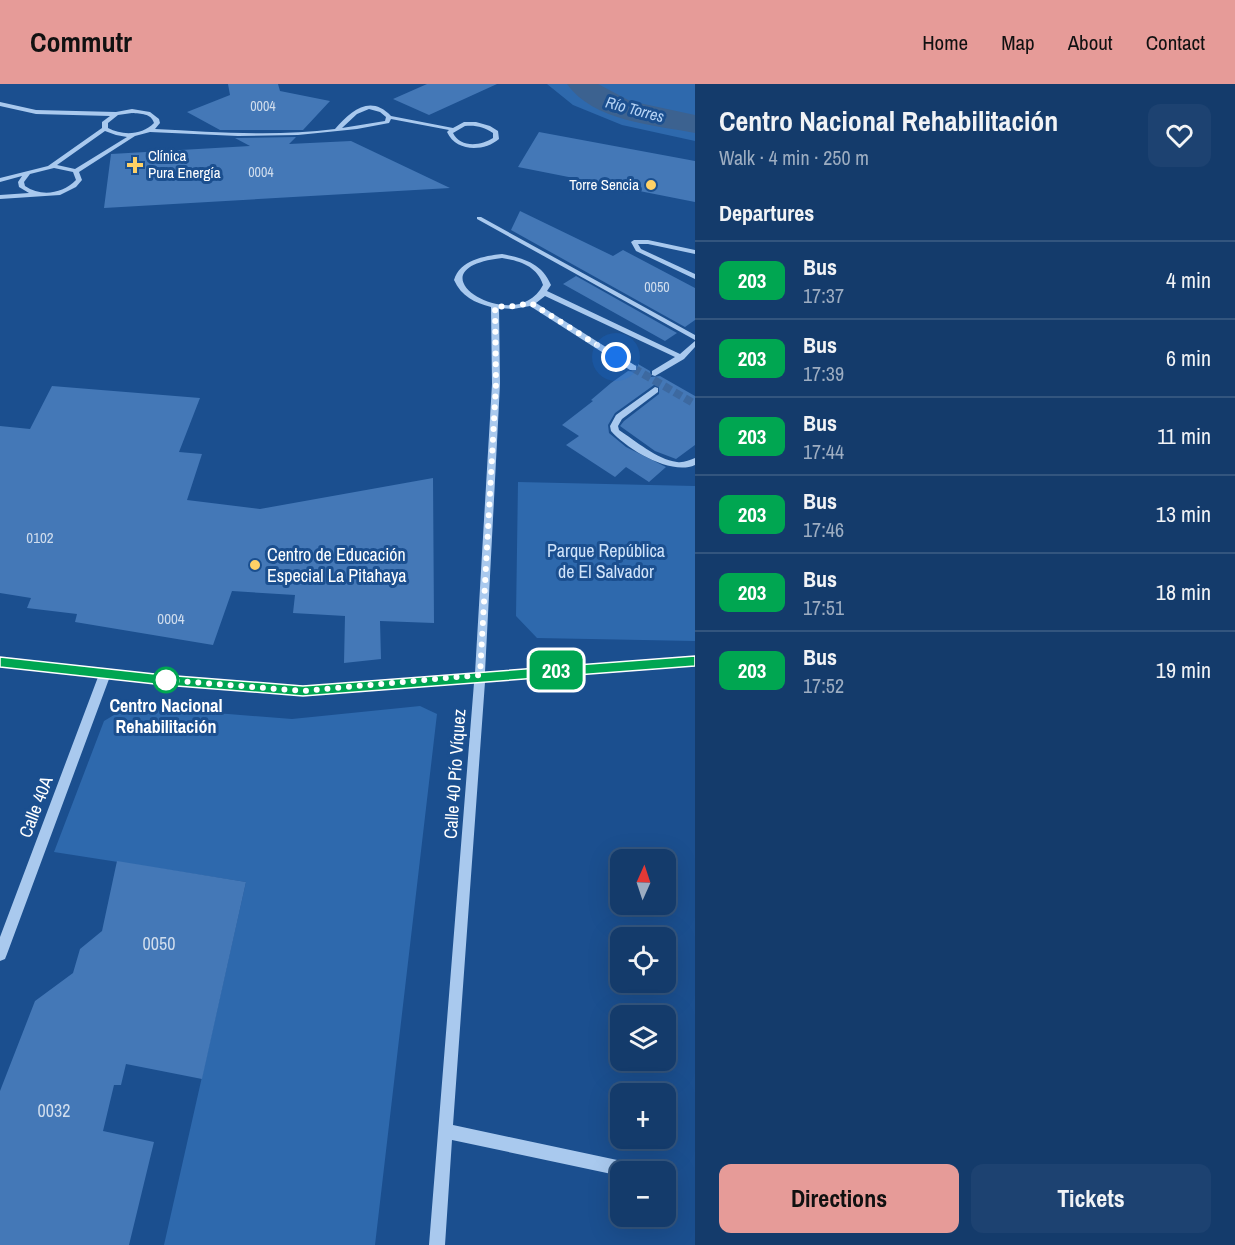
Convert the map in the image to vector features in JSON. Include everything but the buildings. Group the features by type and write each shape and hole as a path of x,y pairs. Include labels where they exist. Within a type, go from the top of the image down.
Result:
{"street":[{"path":"0,104 36,112 116,114 132,111 148,113 156,119 154,126 149,130"},
{"path":"338,130 355,110 361,107 385,111 389,117 452,129 464,124 478,124 492,129 497,135 493,142 487,144 465,145 453,140 450,136 452,129"},
{"path":"105,129 105,121 116,114"},
{"path":"76,171 133,135 149,130 270,135 338,130 387,122 389,117"},
{"path":"105,129 116,134 133,135"},
{"path":"0,180 50,166 105,129"},
{"path":"50,166 63,166 76,171"},
{"path":"0,197 42,194 69,188 79,180 76,171"},
{"path":"28,173 21,182 22,187 42,194"},
{"path":"479,218 695,338"},
{"path":"695,252 648,242 634,242 638,250 695,278"},
{"path":"502,256 528,262 545,276 545,293 531,303 508,307 495,306 475,299 462,288 459,280 460,272 476,260 502,256"},
{"path":"545,293 681,357"},
{"path":"531,303 633,368"},
{"name":"Calle 40 Pío Víquez","path":"437,1245 480,675 496,384 495,306"},
{"path":"655,373 681,357 695,343"},
{"path":"655,390 619,417 614,426 615,431 663,461 678,466 695,461"},
{"path":"0,662 105,674 303,691 480,675 695,661"},
{"name":"Calle 40A","path":"0,954 105,674"},
{"path":"446,1131 610,1166"}],"green space":[{"path":"547,84 695,84 695,141 622,125 573,105"},
{"name":"Parque República de El Salvador","path":"518,482 695,486 695,641 537,638 516,616"},
{"path":"129,706 292,719 420,706 437,714 375,1245 164,1245 246,882 54,852 104,721"}],"waterway":[{"name":"Río Torres","path":"581,84 593,94 620,107 695,124"}],"tunnel":[{"path":"633,368 695,404"}],"bus line":[{"name":"203","path":"0,662 164,680 303,691 480,675 695,661"}],"place":[{"name":"Clínica Pura Energía","path":"135,165"},
{"name":"Torre Sencia","path":"651,185"},
{"name":"Centro de Educación Especial La Pitahaya","path":"255,565"},
{"name":"Centro Nacional Rehabilitación","path":"166,680"}],"route":[{"path":"166,680 164,680 303,691 480,675 496,384 495,306 520,306 531,303 616,357"}]}
